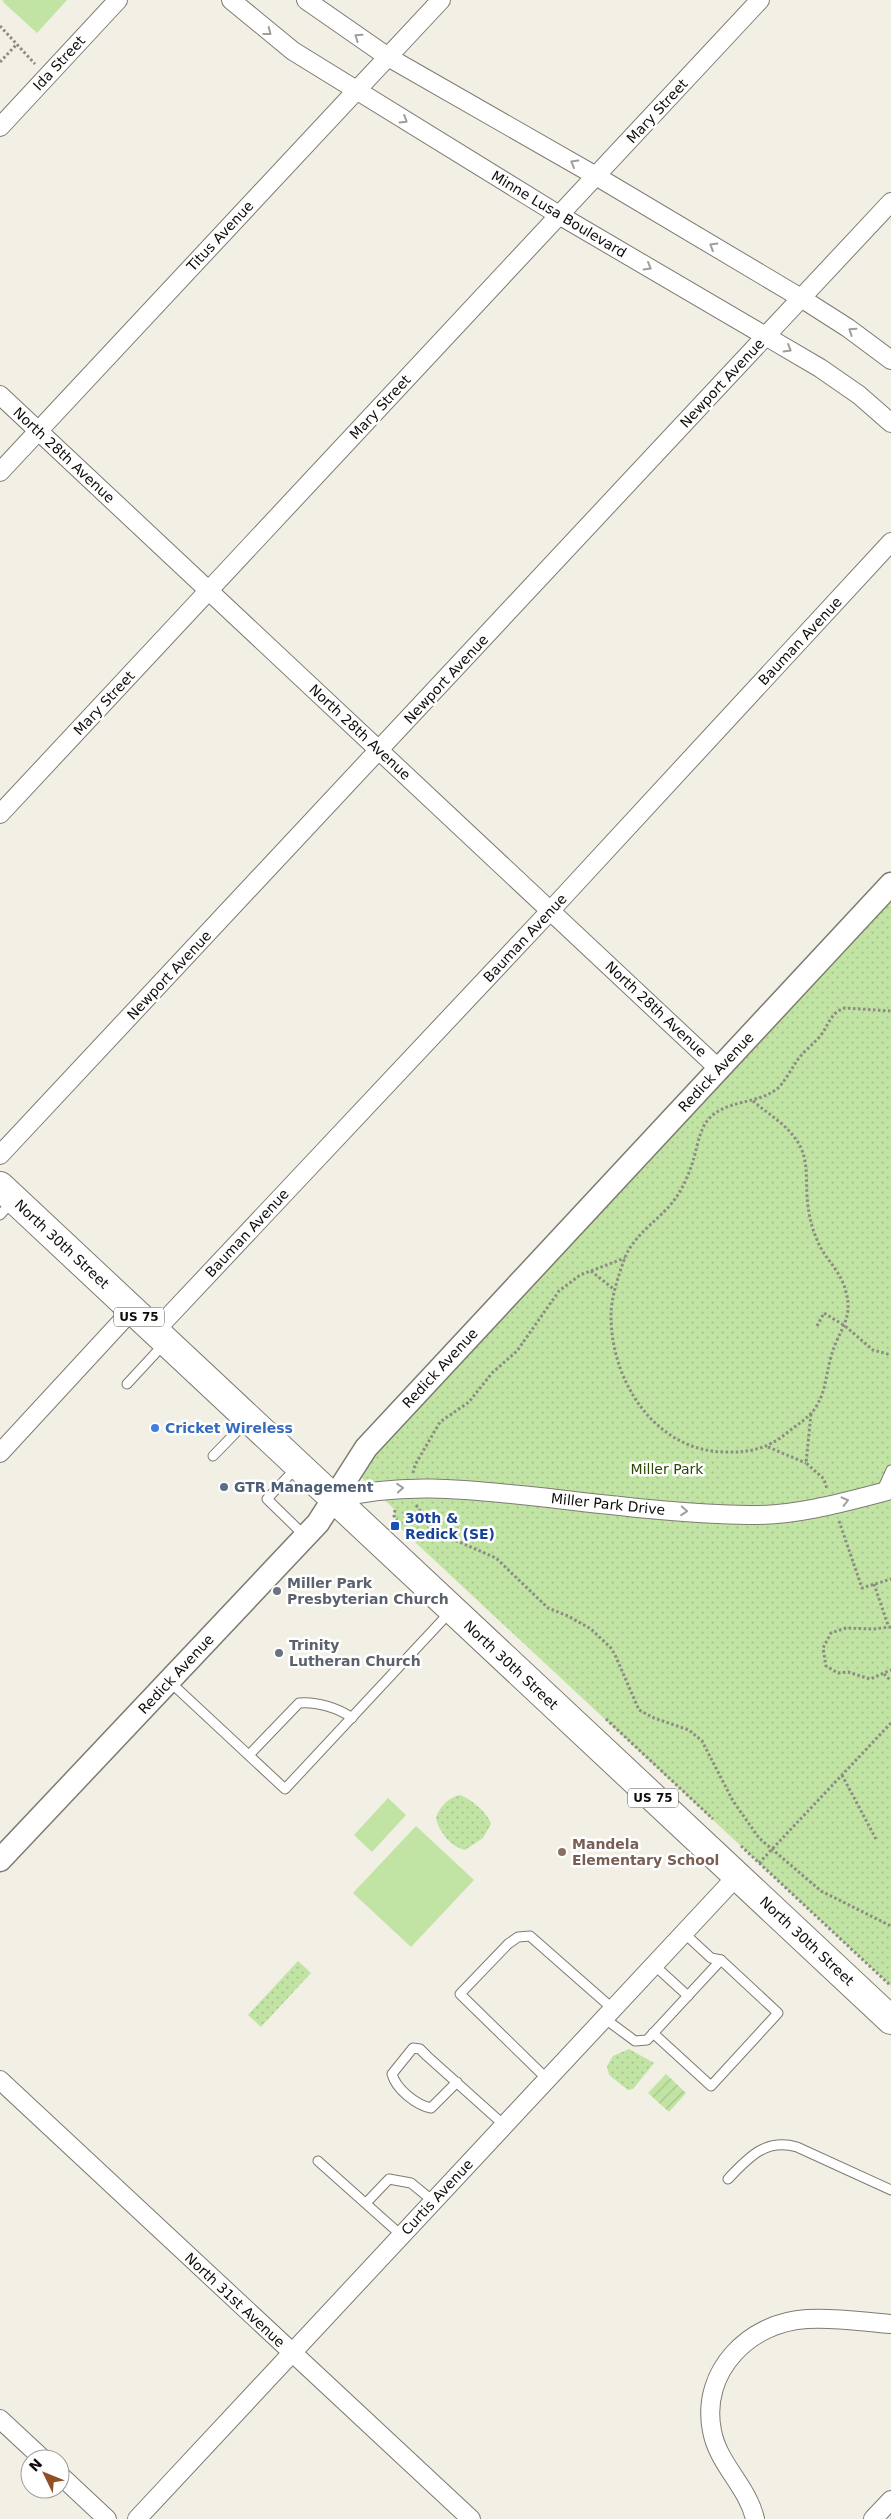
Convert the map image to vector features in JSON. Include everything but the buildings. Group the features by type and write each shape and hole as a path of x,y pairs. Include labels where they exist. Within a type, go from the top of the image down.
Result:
{"highway":[{"name":"North 30th Street","path":"5,1200 161,1336 452,1610 748,1870 891,2020"}],"street":[{"name":"Ida Street","path":"0,127 118,0"},
{"name":"Minne Lusa Boulevard","path":"230,0 293,51 559,215 840,381 891,423"},
{"path":"306,0 388,57 596,176 801,298 848,328 891,360"},
{"name":"Titus Avenue","path":"0,472 441,0"},
{"name":"Mary Street","path":"0,814 760,0"},
{"name":"Newport Avenue","path":"0,1155 380,751 891,202"},
{"name":"North 28th Avenue","path":"0,395 719,1069"},
{"name":"Bauman Avenue","path":"161,1336 891,542"},
{"name":"Redick Avenue","path":"0,1860 306,1536 334,1499 366,1448 891,884"},
{"path":"0,1453 132,1310"},
{"name":"Miller Park Drive","path":"334,1499 364,1492 411,1487 479,1491 683,1512 751,1515 799,1511 886,1491"},
{"name":"Curtis Avenue","path":"137,2519 654,1964 748,1870"},
{"name":"North 31st Avenue","path":"0,2080 471,2519"},
{"path":"755,2519 748,2500 717,2449 712,2431 710,2411 713,2389 722,2368 734,2352 751,2337 784,2323 814,2319 891,2324"},
{"path":"0,2419 32,2449"},
{"path":"70,2484 107,2519"},
{"path":"873,2519 891,2500"}],"lane":[{"path":"127,1384 161,1336"},
{"path":"213,1456 249,1419"},
{"path":"299,1465 268,1499 306,1536"},
{"name":"Miller Park Drive","path":"886,1491 891,1470"},
{"path":"169,1681 285,1789 452,1610"},
{"path":"249,1756 299,1703 341,1711 352,1718"},
{"path":"653,2033 711,2086 778,2013 721,1960 711,1958 684,1933"},
{"path":"547,2079 460,1994 508,1944 518,1937 530,1936 635,2041 646,2040 721,1960"},
{"path":"654,1964 688,1996"},
{"path":"457,2082 431,2108 421,2106 394,2082 392,2074 414,2048 420,2049 457,2082 504,2125"},
{"path":"728,2179 755,2152 767,2146 786,2145 797,2148 891,2190"},
{"path":"318,2161 401,2235"},
{"path":"366,2203 389,2179 411,2183 433,2201"}],"path":[{"path":"0,26 27,55"},
{"path":"0,62 17,44"},
{"path":"753,1101 785,1126 802,1152 807,1172 807,1198 811,1221 818,1242 835,1265 846,1293 849,1312 834,1346 827,1384 816,1406 803,1421 767,1447 736,1452 706,1450 672,1437 652,1421 634,1399 621,1371 613,1339 611,1318 615,1290 625,1258 642,1231 668,1208 678,1194 692,1164 701,1133 709,1118 734,1105 753,1101 778,1087 798,1059 817,1040 838,1010 845,1008 891,1011"},
{"path":"625,1258 590,1271 570,1281 559,1291 517,1351 492,1373 469,1402 440,1422 415,1465 411,1487 418,1510 436,1532 496,1558 543,1604 580,1622 611,1648 621,1665 639,1710 654,1718 689,1730 702,1741 740,1811 759,1838 821,1891 891,1926"},
{"path":"590,1271 615,1290"},
{"path":"817,1326 824,1313 844,1326 873,1350 891,1355"},
{"path":"767,1447 806,1463"},
{"path":"874,1584 890,1626 879,1629 837,1630 826,1639 823,1648 826,1666 838,1673 848,1672 870,1679 891,1670"},
{"path":"884,1674 891,1681"},
{"path":"748,1870 772,1850 891,1723"},
{"path":"842,1775 877,1841"},
{"path":"737,1842 748,1870 891,1986"}],"green space":[{"path":"67,0 37,33 2,1"},
{"name":"Miller Park","path":"891,899 891,1986 401,1529 394,1516 395,1510 361,1477 371,1455"},
{"path":"460,1795 478,1807 491,1824 483,1838 465,1850 455,1846 446,1838 436,1818 439,1810 445,1803"},
{"path":"388,1798 406,1815 372,1852 354,1835"},
{"path":"416,1826 474,1880 411,1947 353,1893"},
{"path":"298,1961 311,1973 261,2027 248,2015"},
{"path":"629,2049 654,2063 633,2089 628,2090 609,2075 607,2066 613,2056"},
{"path":"666,2074 686,2093 669,2112 648,2093"}],"place":[{"name":"Cricket Wireless","path":"155,1428"},
{"name":"GTR Management","path":"224,1487"},
{"name":"30th & Redick (SE)","path":"395,1526"},
{"name":"Miller Park Presbyterian Church","path":"277,1591"},
{"name":"Trinity Lutheran Church","path":"279,1653"},
{"name":"Mandela Elementary School","path":"562,1852"}]}
